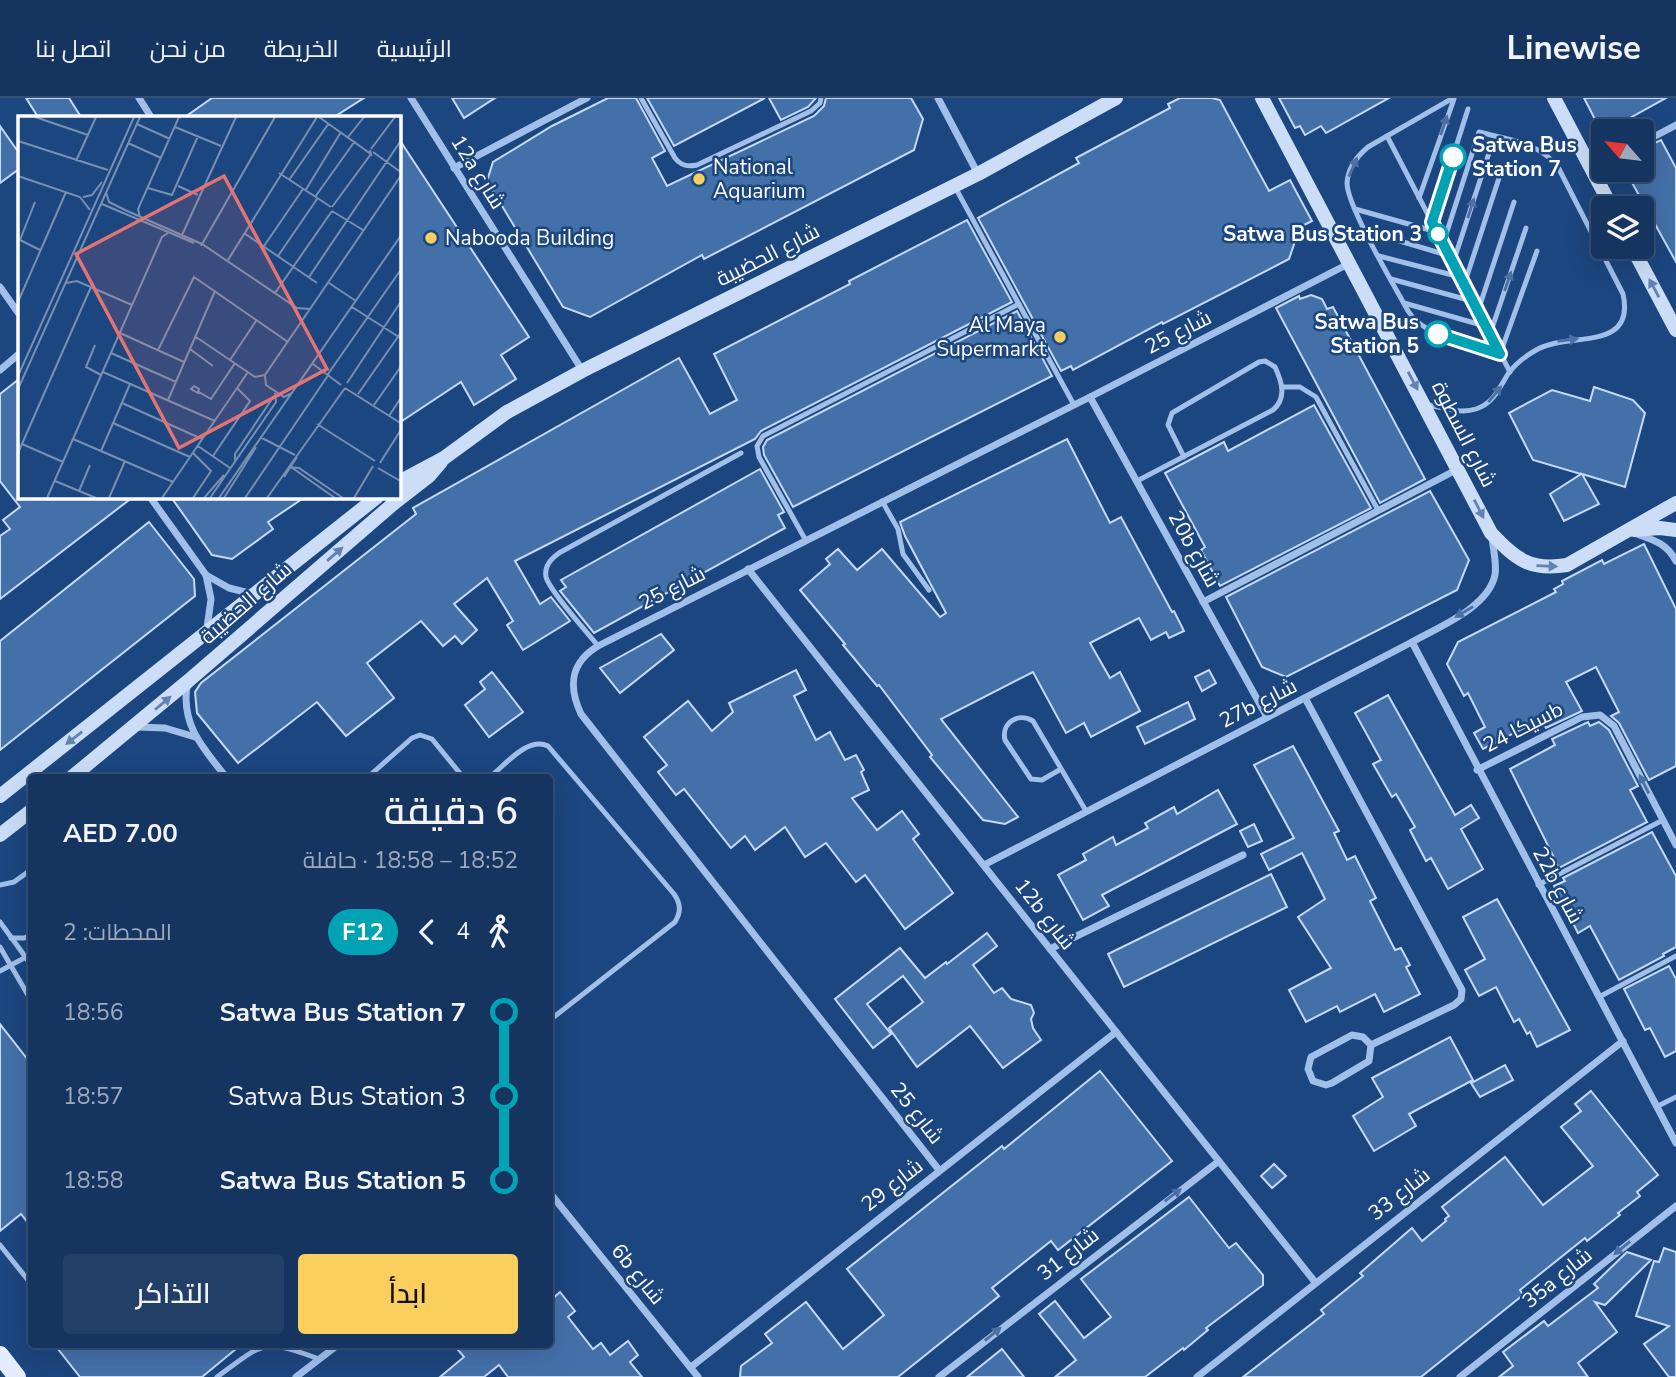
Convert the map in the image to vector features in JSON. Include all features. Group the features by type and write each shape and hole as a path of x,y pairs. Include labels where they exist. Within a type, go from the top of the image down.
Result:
{"main road":[{"path":"0,1355 17,1377"}],"street":[{"path":"139,98 150,116"},
{"name":"12a شارع","path":"411,98 582,371"},
{"path":"454,168 587,98"},
{"path":"938,98 978,174"},
{"name":"شارع الحضيبة","path":"401,481 444,458 507,412 582,371 978,174 1116,98"},
{"name":"شارع السطوة","path":"1262,98 1491,533 1511,555 1528,564 1548,568 1567,565 1626,531 1660,528 1676,530"},
{"path":"1554,98 1591,156"},
{"path":"1654,137 1676,125"},
{"path":"1638,259 1676,330"},
{"name":"شارع 25","path":"939,1170 581,714 574,699 573,682 577,666 587,652 598,646 1350,263"},
{"path":"0,287 18,313"},
{"path":"0,370 18,355"},
{"name":"20b شارع","path":"1090,397 1267,717"},
{"name":"شارع الحضيبة","path":"401,494 429,476 444,458"},
{"path":"1203,602 1458,468"},
{"path":"151,499 206,575 211,599 205,635"},
{"name":"شارع الحضيبة","path":"0,796 375,499"},
{"name":"شارع الحضيبة","path":"76,774 187,682 391,500"},
{"path":"1626,531 1676,503"},
{"path":"1626,531 1660,543 1676,561"},
{"name":"27b شارع","path":"984,865 1412,642 1469,609 1482,600 1491,588 1495,573 1491,533"},
{"name":"12b شارع","path":"748,569 1315,1282"},
{"path":"206,575 229,588 256,595"},
{"name":"22b شارع","path":"1412,642 1477,770 1676,1143"},
{"path":"187,682 186,711 195,737 224,774"},
{"path":"1305,698 1462,990 1458,1003 1371,1045"},
{"name":"سيكا 24b","path":"1477,770 1582,717 1600,715 1614,726 1676,845"},
{"path":"134,727 165,728 195,737"},
{"path":"0,835 28,813"},
{"path":"1050,949 1243,855"},
{"name":"شارع 29","path":"691,1367 1116,1032"},
{"path":"1352,1035 1363,1037 1371,1045 1371,1056 1365,1065 1332,1083 1319,1084 1310,1076 1308,1063 1316,1052 1352,1035"},
{"name":"شارع 33","path":"1197,1377 1623,1041"},
{"name":"شارع 31","path":"939,1377 1219,1161"},
{"name":"6b شارع","path":"553,1197 698,1377"},
{"name":"35a شارع","path":"1460,1377 1676,1206"},
{"path":"296,1377 334,1348"}],"lane":[{"path":"641,98 675,158 688,166 697,165 811,111 820,103 821,98"},
{"path":"1453,98 1360,154 1353,163 1347,185 1354,209 1413,320 1429,331 1500,354"},
{"path":"1419,198 1453,98"},
{"path":"1432,222 1468,109"},
{"path":"1425,405 1457,411 1475,410 1491,401 1510,372 1538,349 1556,341 1596,339 1612,332 1622,319 1625,303 1623,294 1553,161 1532,146 1479,132 1443,244"},
{"path":"1387,136 1510,372"},
{"path":"1453,263 1489,153"},
{"path":"1464,285 1500,175"},
{"path":"954,185 1074,405"},
{"path":"1478,312 1514,202"},
{"path":"1354,209 1437,232"},
{"path":"1490,334 1526,228"},
{"path":"1366,232 1450,256"},
{"path":"1500,354 1537,251"},
{"path":"1378,256 1460,277"},
{"path":"1391,279 1472,301"},
{"path":"1403,303 1485,326"},
{"path":"805,539 757,452 757,446 763,436 1019,304"},
{"path":"1137,481 1184,457 1273,410 1282,400 1282,387 1271,363 1259,362 1172,413 1168,425 1184,457"},
{"path":"1282,387 1300,387 1316,397 1378,510"},
{"path":"598,646 549,583 546,570 548,563 559,553 741,453"},
{"path":"882,501 898,529 903,554 929,590"},
{"path":"1061,769 1042,780 1031,779 1003,736 1006,726 1023,717 1033,721 1086,811"},
{"path":"371,774 412,738 424,735 432,738 461,774"},
{"path":"494,774 531,744 543,743 548,746 674,894 680,905 675,922 553,1018"},
{"path":"1538,885 1663,820"},
{"path":"0,885 13,882 28,872"},
{"path":"0,922 28,960"},
{"path":"11,937 28,936"},
{"path":"0,947 28,995"},
{"path":"1599,997 1676,956"},
{"path":"0,971 26,957"},
{"path":"1656,1107 1676,1097"},
{"path":"0,1245 28,1280"},
{"path":"216,1377 256,1348"},
{"path":"288,1348 319,1359"}],"building":[{"path":"26,98 69,98 80,116 37,116"},
{"path":"212,98 364,98 336,116 186,116"},
{"path":"452,98 495,98 464,118"},
{"path":"608,98 636,98 665,151 652,158 667,186 814,116 824,106 826,98 911,98 923,119 914,150 704,259 702,255 590,317 563,307 487,181 493,162 552,126"},
{"path":"647,98 765,98 674,146"},
{"path":"769,98 816,98 808,107 781,120"},
{"path":"1180,98 1220,100 1269,191 1290,180 1312,221 1300,227 1289,259 1073,370 1071,366 1061,371 978,218 1079,163 1076,158 1170,108 1168,104"},
{"path":"1279,98 1389,98 1326,133 1321,126 1305,135 1300,126 1295,128"},
{"path":"1584,98 1666,98 1628,119 1595,119"},
{"path":"0,126 18,152 18,170 0,183"},
{"path":"1661,140 1676,168 1676,262 1654,222 1654,196 1639,196 1632,182 1654,182 1654,143"},
{"name":"Nabooda Building","path":"401,142 529,337 501,355 516,379 474,405 461,382 401,422"},
{"path":"967,220 1012,302 761,431 755,439 515,561 540,604 551,597 570,621 523,650 507,625 513,621 487,578 454,604 477,630 462,644 455,636 443,646 421,621 367,663 394,698 346,736 317,702 238,763 197,713 195,692 201,683 416,514 413,508 679,358 710,414 737,400 714,354"},
{"path":"1311,295 1322,299 1327,309 1333,307 1425,479 1380,503 1276,308 1299,296 1300,299"},
{"path":"1017,311 1052,376 793,507 764,455 763,447 767,440"},
{"path":"18,380 18,499 130,499 0,599 0,536 10,529 3,520 20,507 0,481 0,394"},
{"path":"1594,387 1633,400 1645,413 1625,487 1582,474 1599,504 1564,521 1550,494 1581,474 1533,460 1509,413 1552,390 1590,401"},
{"path":"1314,405 1371,508 1220,586 1201,550 1205,547 1165,473 1224,442 1228,451"},
{"path":"1067,439 1110,523 1121,517 1184,631 1169,638 1166,632 1151,640 1139,618 1090,643 1110,678 1120,672 1140,711 1091,737 1084,723 1066,733 1033,672 941,719 1018,817 1005,824 983,820 930,757 932,755 879,685 877,686 800,590 830,564 826,559 838,549 857,570 882,549 940,617 946,613 900,522"},
{"path":"760,469 784,512 778,515 785,528 594,633 560,591 566,587 561,580"},
{"path":"1430,491 1469,560 1457,590 1286,677 1262,667 1226,597"},
{"path":"172,499 302,499 268,522 273,529 232,559 212,555"},
{"path":"149,522 194,579 195,596 0,750 0,641"},
{"path":"1644,544 1676,609 1676,766 1649,780 1619,723 1611,716 1619,712 1596,667 1566,682 1582,711 1546,728 1541,719 1483,749 1474,733 1485,727 1468,693 1464,696 1447,664 1458,642 1556,592 1554,589 1563,584 1562,581 1602,560 1604,564"},
{"path":"661,634 674,650 620,693 600,668"},
{"path":"796,670 806,690 794,696 816,740 830,732 845,760 856,755 864,770 861,772 869,790 852,798 877,830 902,811 919,834 913,839 953,893 905,929 865,875 856,882 826,843 805,857 785,827 755,850 745,836 731,848 684,789 676,795 658,772 667,765 644,737 688,701 712,731 733,712 729,703"},
{"path":"1209,670 1216,683 1202,691 1195,677"},
{"path":"492,672 523,712 489,737 465,705 485,689 480,682"},
{"path":"1388,695 1455,815 1471,805 1479,818 1461,829 1483,869 1448,889 1431,858 1426,861 1410,830 1415,827 1396,794 1392,797 1373,764 1381,760 1355,713"},
{"path":"1188,702 1195,719 1145,744 1137,727"},
{"path":"1588,722 1590,726 1599,722 1609,730 1638,786 1630,790 1647,822 1559,868 1510,769 1555,745 1552,739"},
{"path":"1293,746 1339,831 1334,833 1347,860 1355,856 1376,898 1370,901 1395,950 1401,948 1410,965 1406,967 1420,994 1384,1012 1375,994 1340,1012 1337,1006 1306,1022 1289,990 1331,968 1298,917 1325,899 1302,853 1269,870 1261,854 1294,838 1254,765"},
{"path":"1218,790 1237,824 1102,895 1109,906 1083,920 1058,875 1086,860 1083,854 1113,837 1116,845 1148,828 1145,823 1174,807 1177,814"},
{"path":"1254,824 1262,841 1248,847 1240,831"},
{"path":"1652,832 1676,876 1676,947 1619,980 1590,926 1578,933 1554,886 1565,881 1563,878"},
{"path":"1271,874 1287,907 1124,987 1108,954"},
{"path":"1497,899 1570,1030 1537,1047 1530,1032 1527,1034 1519,1019 1514,1022 1496,987 1479,996 1465,970 1485,959 1463,917"},
{"path":"987,933 997,946 973,965 994,993 1002,988 1011,999 1031,1005 1034,1013 1031,1019 1033,1028 1041,1040 1003,1068 970,1026 917,1067 889,1028 923,1002 903,976 867,1004 891,1034 873,1048 835,999 900,948 925,978"},
{"path":"1669,966 1676,979 1676,1051 1665,1057 1650,1028 1645,1030 1624,989"},
{"path":"0,1024 28,1060 28,1223 21,1214 0,1231"},
{"path":"1450,1037 1473,1080 1409,1114 1416,1126 1374,1151 1353,1116 1383,1097 1372,1078"},
{"path":"1505,1065 1513,1080 1480,1097 1471,1083"},
{"path":"1100,1071 1172,1161 1058,1250 1051,1241 992,1288 999,1296 898,1377 740,1377 741,1366 772,1343 765,1334 806,1302 843,1349 884,1315 847,1269 1002,1146 1004,1149"},
{"path":"1591,1091 1658,1175 1637,1192 1640,1196 1618,1213 1620,1215 1587,1241 1585,1238 1520,1290 1523,1295 1421,1377 1243,1377 1324,1314 1321,1310 1363,1276 1360,1273 1412,1228 1422,1241 1446,1221 1449,1216 1442,1207 1505,1157 1543,1205 1593,1166 1561,1127 1581,1111 1575,1104"},
{"path":"1274,1164 1286,1176 1272,1188 1261,1176"},
{"path":"1189,1197 1229,1248 1236,1243 1263,1275 1263,1285 1206,1328 1208,1330 1184,1350 1183,1348 1145,1377 1055,1377 1076,1360 1039,1314 1055,1301 1084,1338 1111,1317 1081,1279"},
{"path":"1664,1248 1676,1252 1676,1377 1669,1377 1644,1344 1669,1326 1636,1316 1654,1261 1659,1262"},
{"path":"1627,1252 1651,1260 1605,1305 1595,1302 1617,1332 1578,1363 1588,1377 1499,1377 1513,1366 1503,1352 1544,1321 1548,1326 1598,1288 1594,1284"},
{"path":"560,1292 575,1311 568,1317 593,1349 601,1343 610,1355 628,1341 638,1355 630,1362 642,1377 508,1377 499,1365 484,1377 440,1377 464,1357 456,1348 553,1348 553,1298"},
{"path":"57,1348 237,1348 202,1377 80,1377"},
{"path":"1002,1349 1024,1377 967,1377"}],"bus line":[{"name":"F12","path":"1438,334 1500,354 1432,222 1453,157"}],"place":[{"name":"Satwa Bus Station 7","path":"1453,157"},
{"name":"National Aquarium","path":"699,179"},
{"name":"Satwa Bus Station 3","path":"1438,234"},
{"name":"Nabooda Building","path":"431,238"},
{"name":"Satwa Bus Station 5","path":"1438,334"},
{"name":"Al Maya Supermarkt","path":"1060,337"}]}
